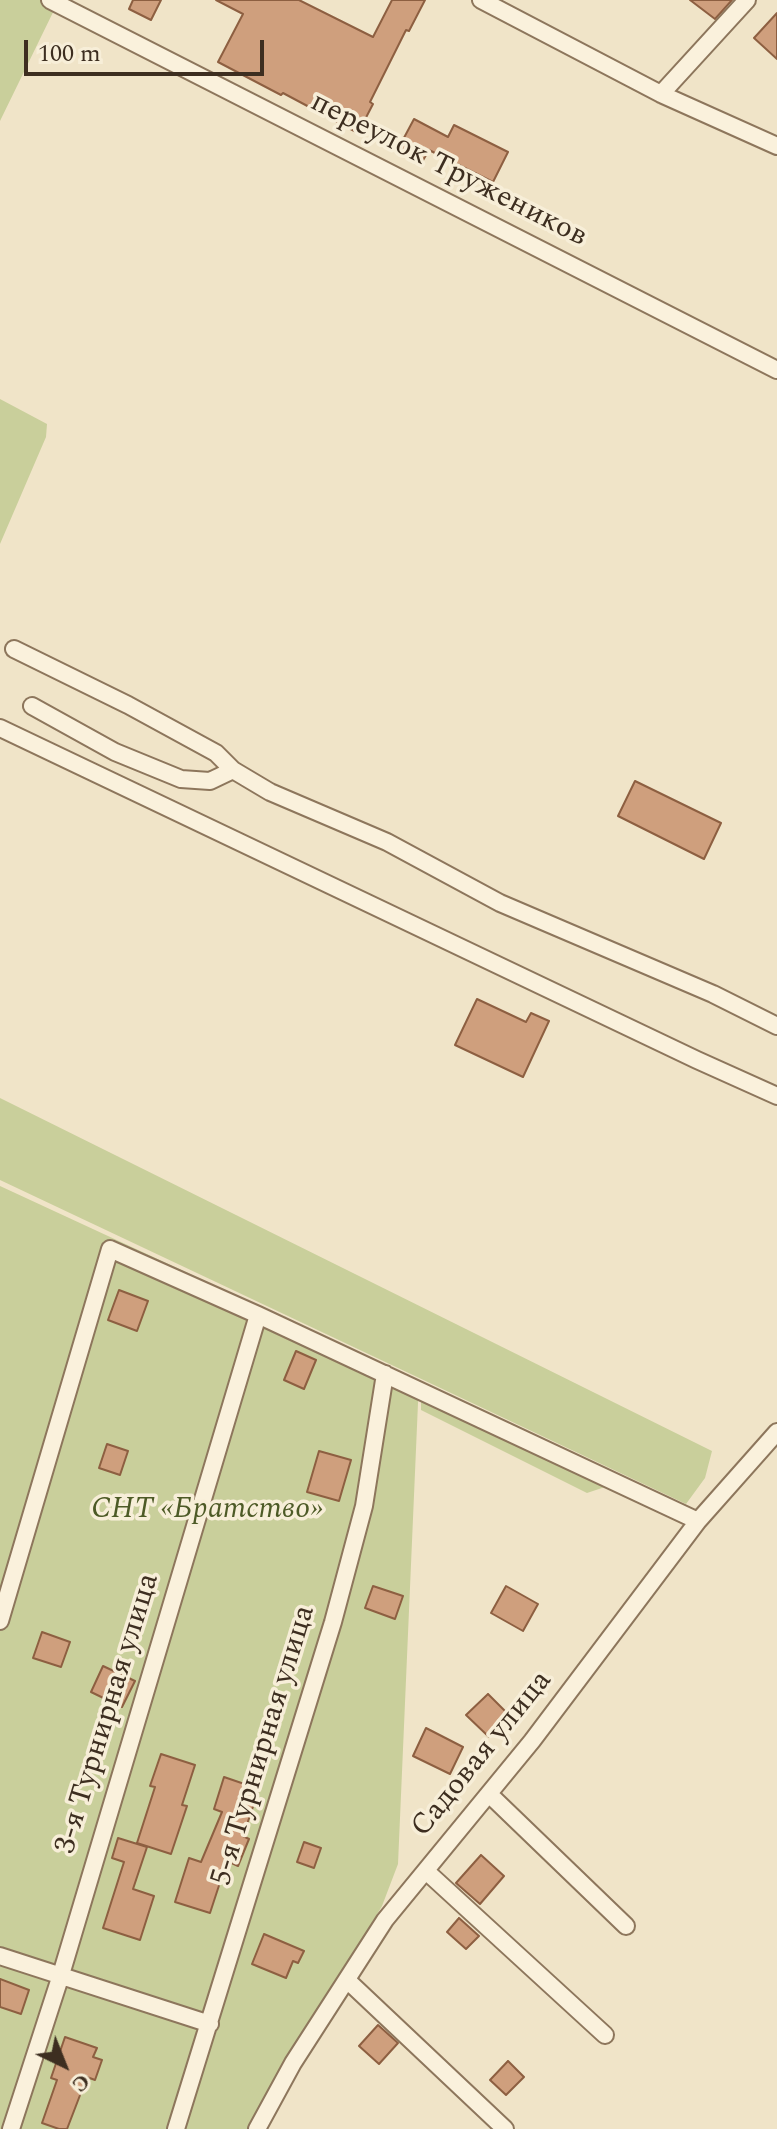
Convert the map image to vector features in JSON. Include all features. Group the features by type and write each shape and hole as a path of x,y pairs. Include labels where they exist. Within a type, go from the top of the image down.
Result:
{"street":[{"name":"переулок Тружеников","path":"50,0 777,370"},
{"path":"481,0 661,94 777,146"},
{"path":"661,94 747,0"},
{"path":"14,649 142,712 216,753 233,770 270,792 387,842 500,903 713,994 777,1026"},
{"path":"32,706 115,752 181,779 210,781 233,770"},
{"path":"0,728 777,1096"},
{"path":"0,1621 110,1249 698,1521"},
{"name":"3-я Турнирная улица","path":"11,2129 60,1978 258,1315"},
{"name":"5-я Турнирная улица","path":"176,2129 333,1622 364,1506 385,1374"},
{"name":"Садовая улица","path":"257,2129 293,2063 385,1920 532,1741 698,1521 777,1432"},
{"path":"489,1794 626,1926"},
{"path":"426,1871 605,2035"},
{"path":"0,1956 60,1978 210,2024"},
{"path":"347,1980 505,2129"}],"green space":[{"path":"0,0 59,0 0,121"},
{"path":"0,399 47,424 46,437 0,544"},
{"path":"0,1098 712,1451 705,1478 686,1504 0,1180"},
{"name":"СНТ «Братство»","path":"0,1186 419,1380 398,1864 382,1906 248,2129 0,2129"},
{"path":"421,1394 611,1485 587,1493 421,1410"}],"building":[{"path":"133,0 161,0 151,20 129,9"},
{"path":"216,0 299,0 373,37 392,0 425,0 409,31 406,30 358,133 218,62 243,14"},
{"path":"690,0 732,0 715,19"},
{"path":"777,13 777,59 754,38"},
{"path":"414,119 448,137 454,125 508,152 493,182 429,150 422,162 398,149"},
{"path":"635,781 721,823 704,859 618,816"},
{"path":"477,999 526,1022 531,1013 549,1021 523,1077 455,1045"},
{"path":"119,1290 148,1301 137,1331 108,1320"},
{"path":"296,1351 316,1360 304,1389 284,1380"},
{"path":"107,1444 128,1451 120,1475 99,1468"},
{"path":"319,1451 351,1460 339,1501 307,1492"},
{"path":"373,1586 403,1596 395,1619 365,1608"},
{"path":"506,1586 538,1604 523,1631 491,1613"},
{"path":"42,1632 70,1642 61,1667 33,1658"},
{"path":"103,1666 135,1681 122,1707 91,1692"},
{"path":"488,1694 510,1716 489,1737 466,1715"},
{"path":"426,1728 463,1747 450,1774 413,1756"},
{"path":"161,1754 195,1765 182,1805 187,1806 171,1854 137,1843 155,1787 150,1786"},
{"path":"224,1777 259,1789 243,1836 249,1839 238,1866 227,1861 210,1913 175,1902 189,1858 201,1862 222,1812 214,1809"},
{"path":"118,1838 147,1847 133,1889 154,1896 140,1940 103,1928 124,1862 112,1858"},
{"path":"304,1842 321,1848 314,1868 297,1862"},
{"path":"481,1855 504,1876 480,1904 456,1883"},
{"path":"459,1918 479,1936 466,1949 447,1932"},
{"path":"264,1934 304,1951 298,1963 293,1961 286,1978 252,1964"},
{"path":"0,1979 29,1990 21,2014 0,2007"},
{"path":"378,2025 398,2043 379,2064 359,2046"},
{"path":"65,2037 97,2048 93,2057 102,2060 95,2080 87,2077 67,2129 59,2129 42,2123 57,2080 51,2078"},
{"path":"508,2061 524,2077 506,2095 490,2080"}]}
